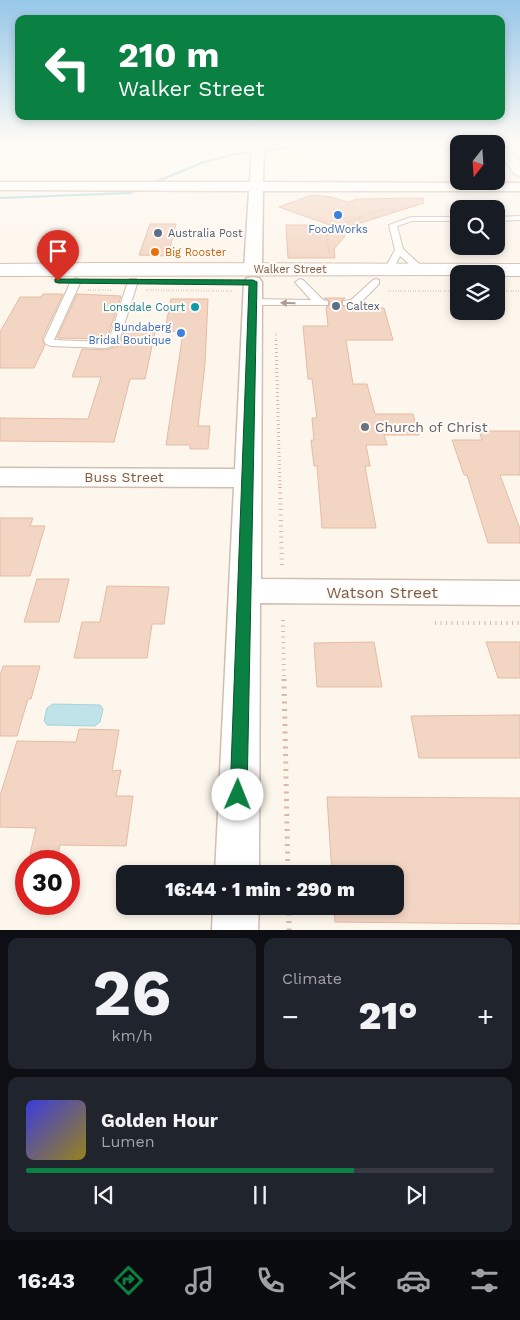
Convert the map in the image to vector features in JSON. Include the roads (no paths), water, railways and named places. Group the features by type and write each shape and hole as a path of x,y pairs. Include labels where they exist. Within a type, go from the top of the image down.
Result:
{"main road":[{"name":"Walker Street","path":"0,270 134,275 258,289 300,282 385,278 450,282"},
{"name":"Walker Street","path":"385,278 421,270 520,270"},
{"name":"Walker Street","path":"0,280 76,281 134,275"},
{"path":"258,289 273,276 385,278"},
{"path":"505,282 520,282"}],"street":[{"path":"202,186 520,187"},
{"path":"237,865 248,478 258,289 257,187"},
{"name":"Buss Street","path":"0,477 248,478"},
{"name":"Watson Street","path":"244,591 520,593"},
{"path":"235,930 236,915"}],"lane":[{"path":"505,218 518,217"},
{"path":"421,270 399,250 393,226 411,219 450,219"},
{"path":"347,303 354,303 385,278 399,250"},
{"path":"76,281 49,340 50,343 112,344 115,341 134,275"},
{"path":"258,289 322,303 300,282"}],"water":[{"path":"53,704 100,705 103,709 100,722 95,726 47,725 44,721 47,708"}],"waterway":[{"path":"0,198 130,193 146,186"}],"place":[{"name":"FoodWorks","path":"338,215"},
{"name":"Australia Post","path":"158,233"},
{"name":"Big Rooster","path":"155,252"},
{"name":"Caltex","path":"336,306"},
{"name":"Lonsdale Court","path":"195,307"},
{"name":"Bundaberg Bridal Boutique","path":"181,333"},
{"name":"Church of Christ","path":"365,427"}]}
